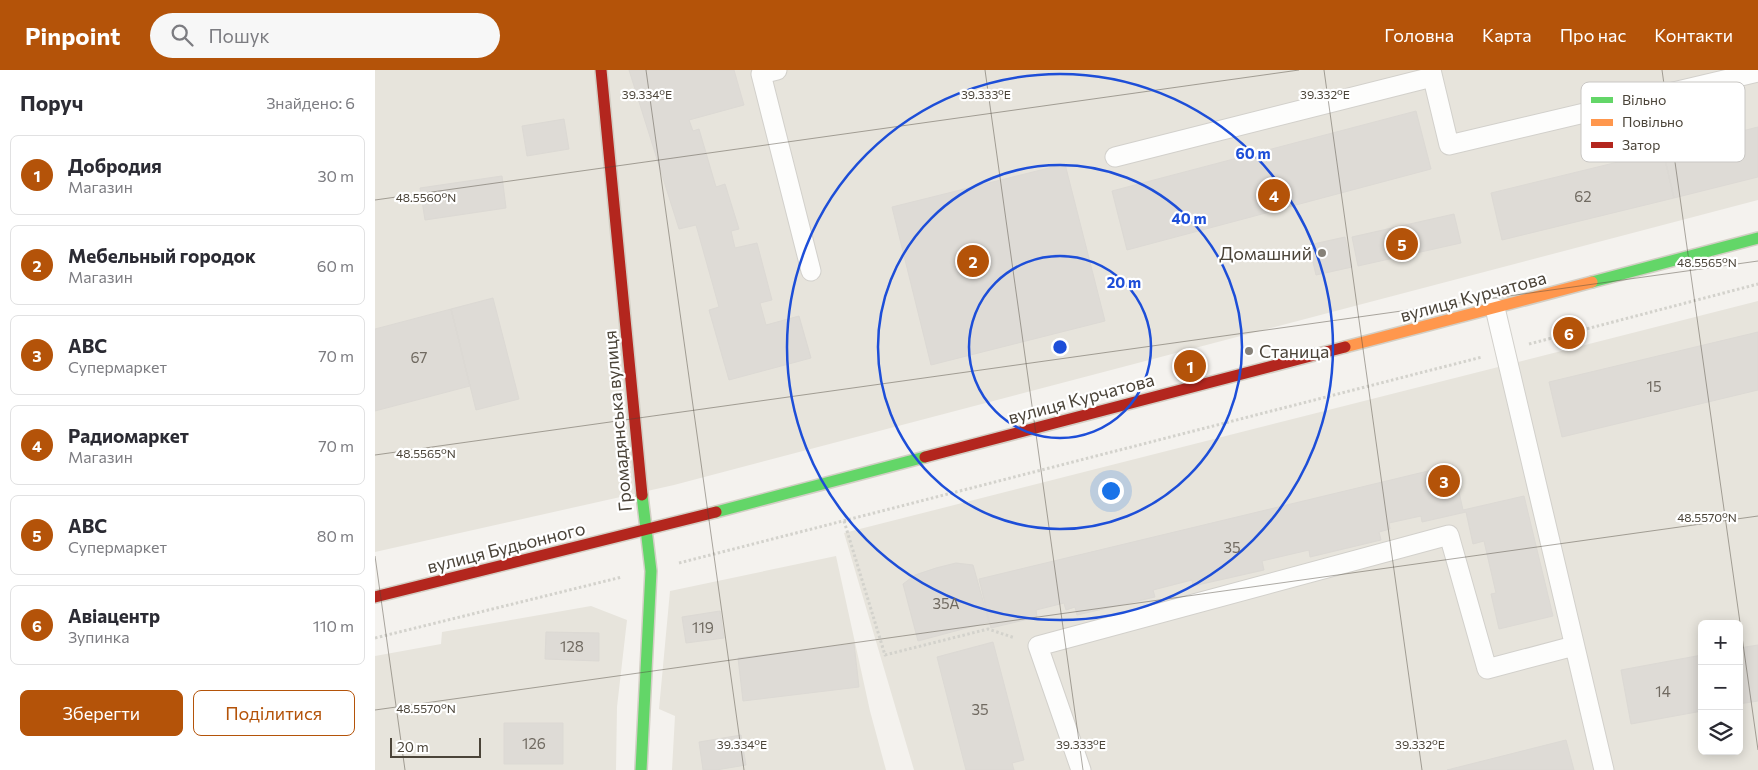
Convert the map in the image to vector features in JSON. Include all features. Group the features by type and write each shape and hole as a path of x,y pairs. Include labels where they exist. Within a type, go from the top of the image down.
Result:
{"main road":[{"name":"Громадянська вулиця","path":"601,70 645,530 651,571 641,770"},
{"name":"вулиця Курчатова","path":"645,530 1758,238"},
{"name":"вулиця Будьонного","path":"375,597 645,530"}],"lane":[{"path":"777,70 761,74 811,271"},
{"path":"1716,82 1758,72"},
{"path":"1115,157 1431,73 1449,145 1581,114"},
{"path":"1495,308 1604,770"},
{"path":"1081,770 1038,646 1449,535 1487,670 1574,646"}],"path":[{"path":"375,638 651,571 1758,284"},
{"path":"843,521 885,655 988,629 1038,646"}],"shaded area":[{"path":"375,70 1758,70 1758,200 674,485 375,552"},
{"path":"1758,301 1758,770 914,770 844,533"},
{"path":"836,556 870,711 886,770 672,770 675,716 659,709 670,591"},
{"path":"591,606 627,620 617,707 616,770 375,770 375,656 441,644 442,632"}],"building":[{"path":"629,70 734,70 744,105 689,120 693,131 699,129 716,187 725,184 739,229 731,231 735,248 757,243 772,300 760,303 766,325 799,316 811,358 729,380 709,310 719,307 696,225 679,229"},
{"path":"1416,111 1431,169 1127,250 1112,191"},
{"path":"564,119 569,149 527,156 522,126"},
{"path":"1758,127 1758,177 1674,198 1666,162 1745,162 1745,130"},
{"path":"1618,162 1666,162 1674,198 1502,240 1491,193"},
{"path":"1065,164 1105,321 931,365 892,207"},
{"path":"502,176 506,208 425,220 420,188"},
{"path":"1454,214 1461,243 1358,266 1352,237"},
{"path":"1345,237 1352,267 1316,275 1309,245"},
{"path":"493,298 519,399 476,410 451,309"},
{"path":"451,309 470,386 375,411 375,329"},
{"path":"1758,332 1758,390 1562,437 1549,382"},
{"path":"1453,465 1463,510 1524,496 1553,616 1499,629 1491,594 1496,593 1484,541 1473,544 1466,512 1422,522 1421,516 1389,523 1390,529 1379,532 1381,540 1310,557 1309,550 1262,561 1264,570 1193,586 1192,580 1153,590 1155,597 1077,615 1075,607 1066,610 1064,603 1036,610 1037,617 991,628 979,579"},
{"path":"956,563 973,565 989,622 918,641 903,584 915,575"},
{"path":"720,611 724,638 686,643 682,617"},
{"path":"546,632 599,633 599,661 545,659"},
{"path":"993,642 1024,760 1012,763 1014,770 966,770 937,657"},
{"path":"854,644 859,687 743,701 738,658"},
{"path":"1758,645 1758,701 1743,703 1743,665 1743,647"},
{"path":"1698,656 1698,712 1631,724 1621,670"},
{"path":"504,723 563,723 563,764 504,764"},
{"path":"741,735 746,765 716,770 703,770 699,742"},
{"path":"1566,740 1574,770 1447,770"}],"traffic: fast":[{"path":"1592,282 1758,238"},
{"path":"716,512 925,457"},
{"path":"641,770 651,571 642,495"}],"traffic: slow":[{"path":"1345,347 1592,282"}],"traffic: jam":[{"path":"601,70 642,495"},
{"path":"925,457 1345,347"},
{"path":"375,597 716,512"}],"place":[{"name":"Радиомаркет","path":"1274,195"},
{"name":"АВС","path":"1402,244"},
{"name":"Домашний","path":"1322,253"},
{"name":"Мебельный городок","path":"973,261"},
{"name":"Авіацентр","path":"1569,333"},
{"name":"Станица","path":"1249,351"},
{"name":"Добродия","path":"1190,366"},
{"name":"ABC","path":"1444,481"}]}
